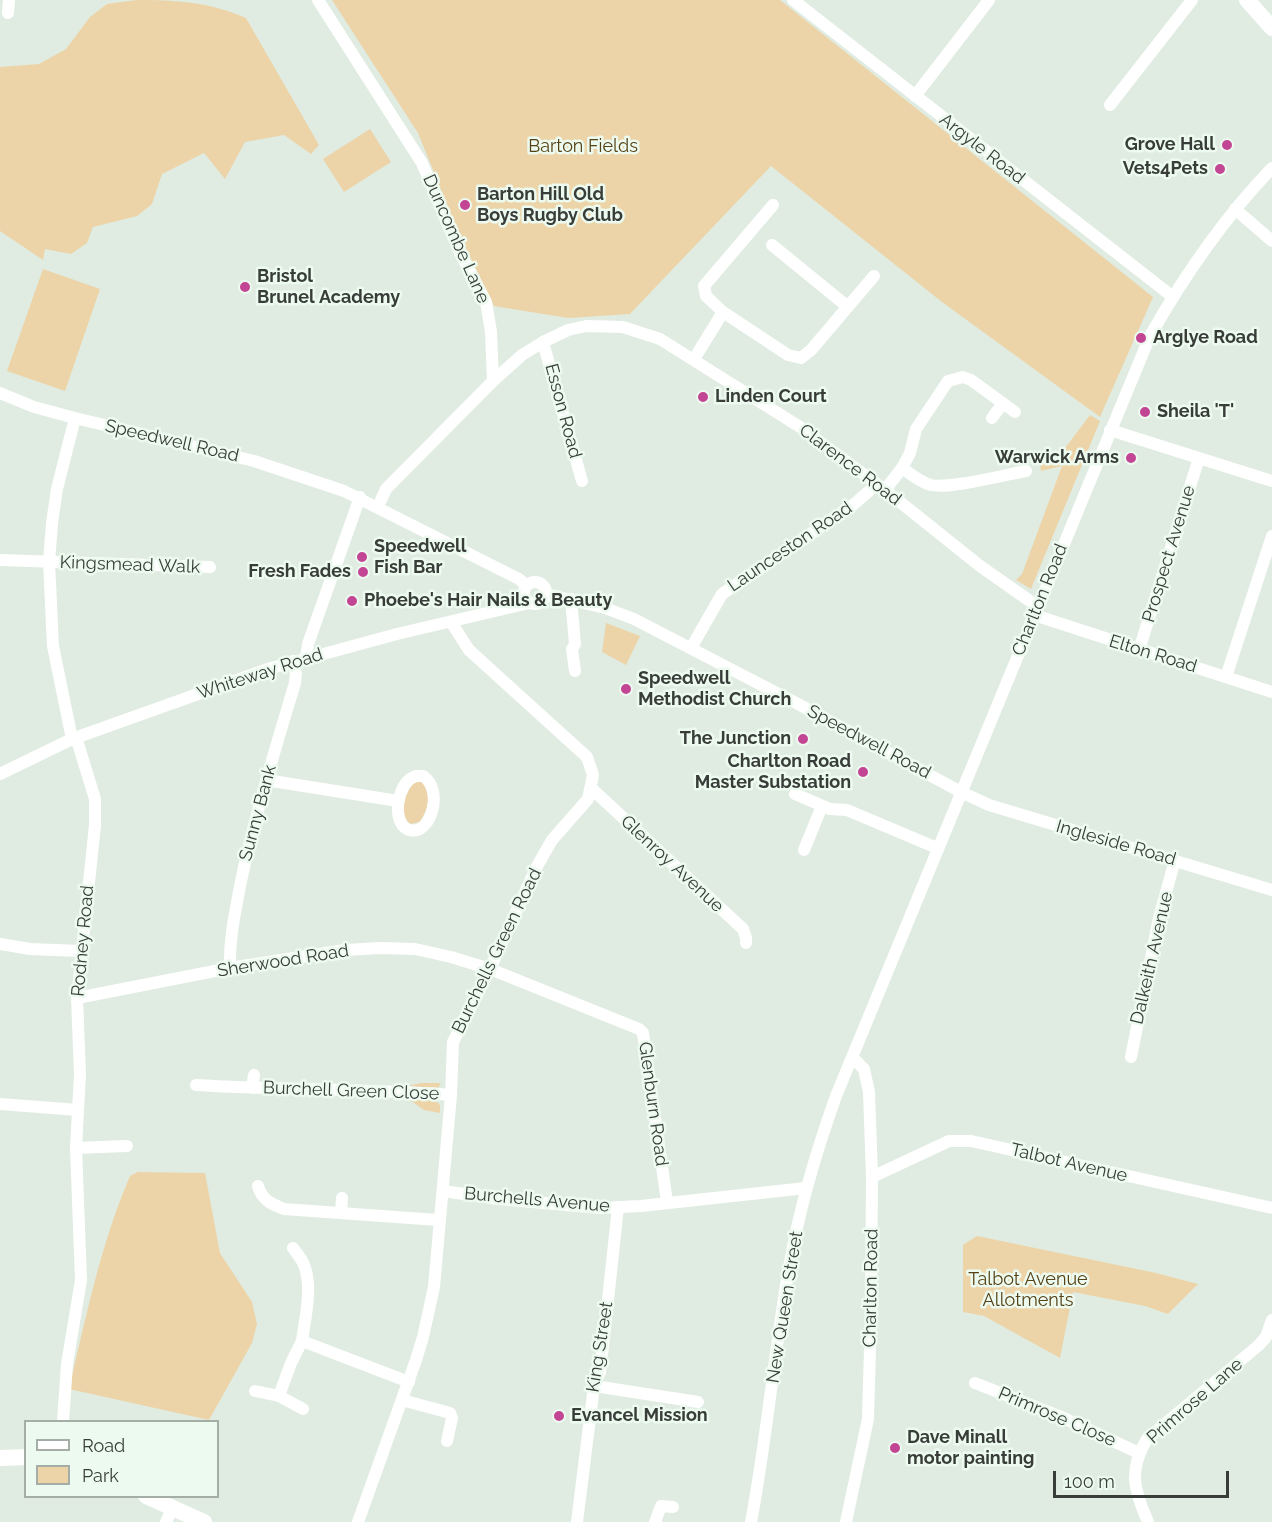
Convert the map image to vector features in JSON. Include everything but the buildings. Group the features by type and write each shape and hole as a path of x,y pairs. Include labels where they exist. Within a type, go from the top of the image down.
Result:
{"main road":[{"path":"1247,0 1272,28"},
{"path":"0,1458 24,1456"},
{"path":"147,1498 169,1515 204,1522"}],"street":[{"name":"Duncombe Lane","path":"318,0 423,163 460,253 486,302 491,332 493,381"},
{"name":"Argyle Road","path":"793,0 1173,297"},
{"path":"915,96 989,0"},
{"path":"1110,105 1192,0"},
{"name":"Charlton Road","path":"836,1096 1150,336 1173,297 1236,209 1272,168"},
{"path":"773,205 704,286 706,296 723,312 788,355 801,358 812,350 874,276"},
{"path":"1236,209 1272,241"},
{"path":"771,245 848,307"},
{"path":"694,359 723,312"},
{"name":"Clarence Road","path":"493,381 522,355 568,330 586,326 623,327 660,339 800,427 881,487 1036,610"},
{"name":"Esson Road","path":"543,342 582,482"},
{"name":"Launceston Road","path":"691,648 722,594 881,487 902,468 910,453 916,429 948,381 963,377 971,380 1003,403"},
{"path":"381,500 386,489 493,381"},
{"name":"Speedwell Road","path":"0,393 75,418 254,461 381,500 399,508 452,545"},
{"path":"992,418 1003,403 1015,412"},
{"name":"Rodney Road","path":"63,1420 66,1364 81,1280 76,1148 80,1074 77,998 95,825 95,799 74,738 53,646 49,562 52,524 57,489 75,418"},
{"path":"1110,430 1272,481"},
{"name":"Prospect Avenue","path":"1139,650 1199,458"},
{"path":"902,468 923,482 934,486 1026,471"},
{"name":"Speedwell Road","path":"344,490 526,585 530,582 539,582 546,594 605,608 634,619 961,792"},
{"name":"Sunny Bank","path":"231,968 230,954 234,920 246,856 266,780 295,683 299,660 308,644 360,497"},
{"path":"1226,677 1272,536"},
{"name":"Kingsmead Walk","path":"0,560 210,567"},
{"path":"526,585 524,594 529,603 540,603 546,594"},
{"path":"572,599 575,644 572,649 575,671"},
{"name":"Whiteway Road","path":"0,774 74,738 299,660 529,603"},
{"name":"Elton Road","path":"1036,610 1139,650 1272,692"},
{"path":"451,622 470,650 587,757 593,775 591,788"},
{"path":"266,780 398,801"},
{"name":"Glenroy Avenue","path":"591,788 743,929 746,943"},
{"name":"Burchells Green Road","path":"358,1522 409,1382 423,1337 434,1287 438,1220 451,1095 453,1042 490,969 536,868 552,840 588,799 591,788"},
{"name":"Ingleside Road","path":"961,792 989,805 1272,891"},
{"path":"795,794 830,809 847,810 937,848"},
{"path":"804,850 822,806"},
{"name":"Dalkeith Avenue","path":"1131,1057 1159,918 1176,860"},
{"path":"0,944 30,949 81,951"},
{"name":"Sherwood Road","path":"77,998 231,968 345,950 415,949 490,969"},
{"name":"Glenburn Road","path":"490,969 639,1029 643,1033 667,1202"},
{"name":"Charlton Road","path":"846,1522 868,1419 871,1313 872,1177 869,1092 864,1069 852,1057"},
{"name":"Burchell Green Close","path":"252,1088 254,1075"},
{"name":"Burchell Green Close","path":"196,1085 384,1090 451,1095"},
{"name":"New Queen Street","path":"751,1522 761,1471 776,1346 789,1266 806,1188 836,1096"},
{"path":"0,1104 78,1110"},
{"name":"Talbot Avenue","path":"872,1177 949,1142 971,1141 1272,1208"},
{"path":"76,1148 127,1146"},
{"path":"258,1186 261,1195 269,1203 284,1209 438,1220"},
{"path":"667,1202 806,1188"},
{"name":"Burchells Avenue","path":"442,1191 566,1206 618,1208 667,1202"},
{"path":"341,1213 342,1198"},
{"name":"King Street","path":"577,1522 594,1386 600,1372 618,1208"},
{"path":"279,1395 302,1341 307,1302 304,1265 293,1248"},
{"name":"Primrose Lane","path":"1148,1522 1134,1485 1139,1453 1147,1439 1259,1345 1266,1336 1272,1320"},
{"path":"302,1341 409,1382"},
{"name":"Primrose Close","path":"975,1383 1059,1416 1139,1453"},
{"path":"594,1386 698,1401"},
{"path":"255,1391 279,1395 303,1409"},
{"path":"402,1400 450,1413 452,1418 447,1441"},
{"path":"655,1522 661,1506 673,1507"}],"green space":[{"path":"137,0 193,3 219,8 246,18 319,145 311,154 284,135 245,142 225,179 204,153 162,174 152,204 137,216 93,227 87,243 71,254 45,249 43,260 0,231 0,67 39,64 66,49 90,17 107,4"},
{"name":"Barton Fields","path":"332,0 780,0 1153,297 1100,417 942,302 771,166 630,314 568,318 494,306 459,234 418,133"},
{"path":"370,129 391,162 344,192 323,159"},
{"path":"43,269 100,289 65,391 7,371"},
{"path":"1090,415 1100,421 1031,589 1016,580 1022,574 1062,466 1041,471 1039,458 1065,448"},
{"path":"606,623 640,636 626,665 602,652"},
{"path":"415,782 422,782 427,792 428,802 420,822 410,824 403,808 405,797"},
{"path":"441,1083 438,1088 406,1086"},
{"path":"407,1098 435,1100 440,1105 440,1113 424,1110"},
{"path":"138,1172 205,1173 220,1253 252,1302 257,1324 252,1343 209,1420 69,1389 95,1281 111,1227 130,1176"},
{"name":"Talbot Avenue Allotments","path":"977,1236 1156,1273 1198,1284 1168,1314 1145,1306 1073,1292 1060,1358 984,1316 963,1312 963,1245"}],"place":[{"name":"Grove Hall","path":"1227,145"},
{"name":"Vets4Pets","path":"1220,169"},
{"name":"Barton Hill Old Boys Rugby Club","path":"465,205"},
{"name":"Bristol Brunel Academy","path":"245,287"},
{"name":"Arglye Road","path":"1141,338"},
{"name":"Linden Court","path":"703,397"},
{"name":"Sheila 'T'","path":"1145,412"},
{"name":"Warwick Arms","path":"1131,458"},
{"name":"Speedwell Fish Bar","path":"362,557"},
{"name":"Fresh Fades","path":"363,572"},
{"name":"Phoebe's Hair Nails & Beauty","path":"352,601"},
{"name":"Speedwell Methodist Church","path":"626,689"},
{"name":"The Junction","path":"803,739"},
{"name":"Charlton Road Master Substation","path":"863,772"},
{"name":"Evancel Mission","path":"559,1416"},
{"name":"Dave Minall motor painting","path":"895,1448"}]}
